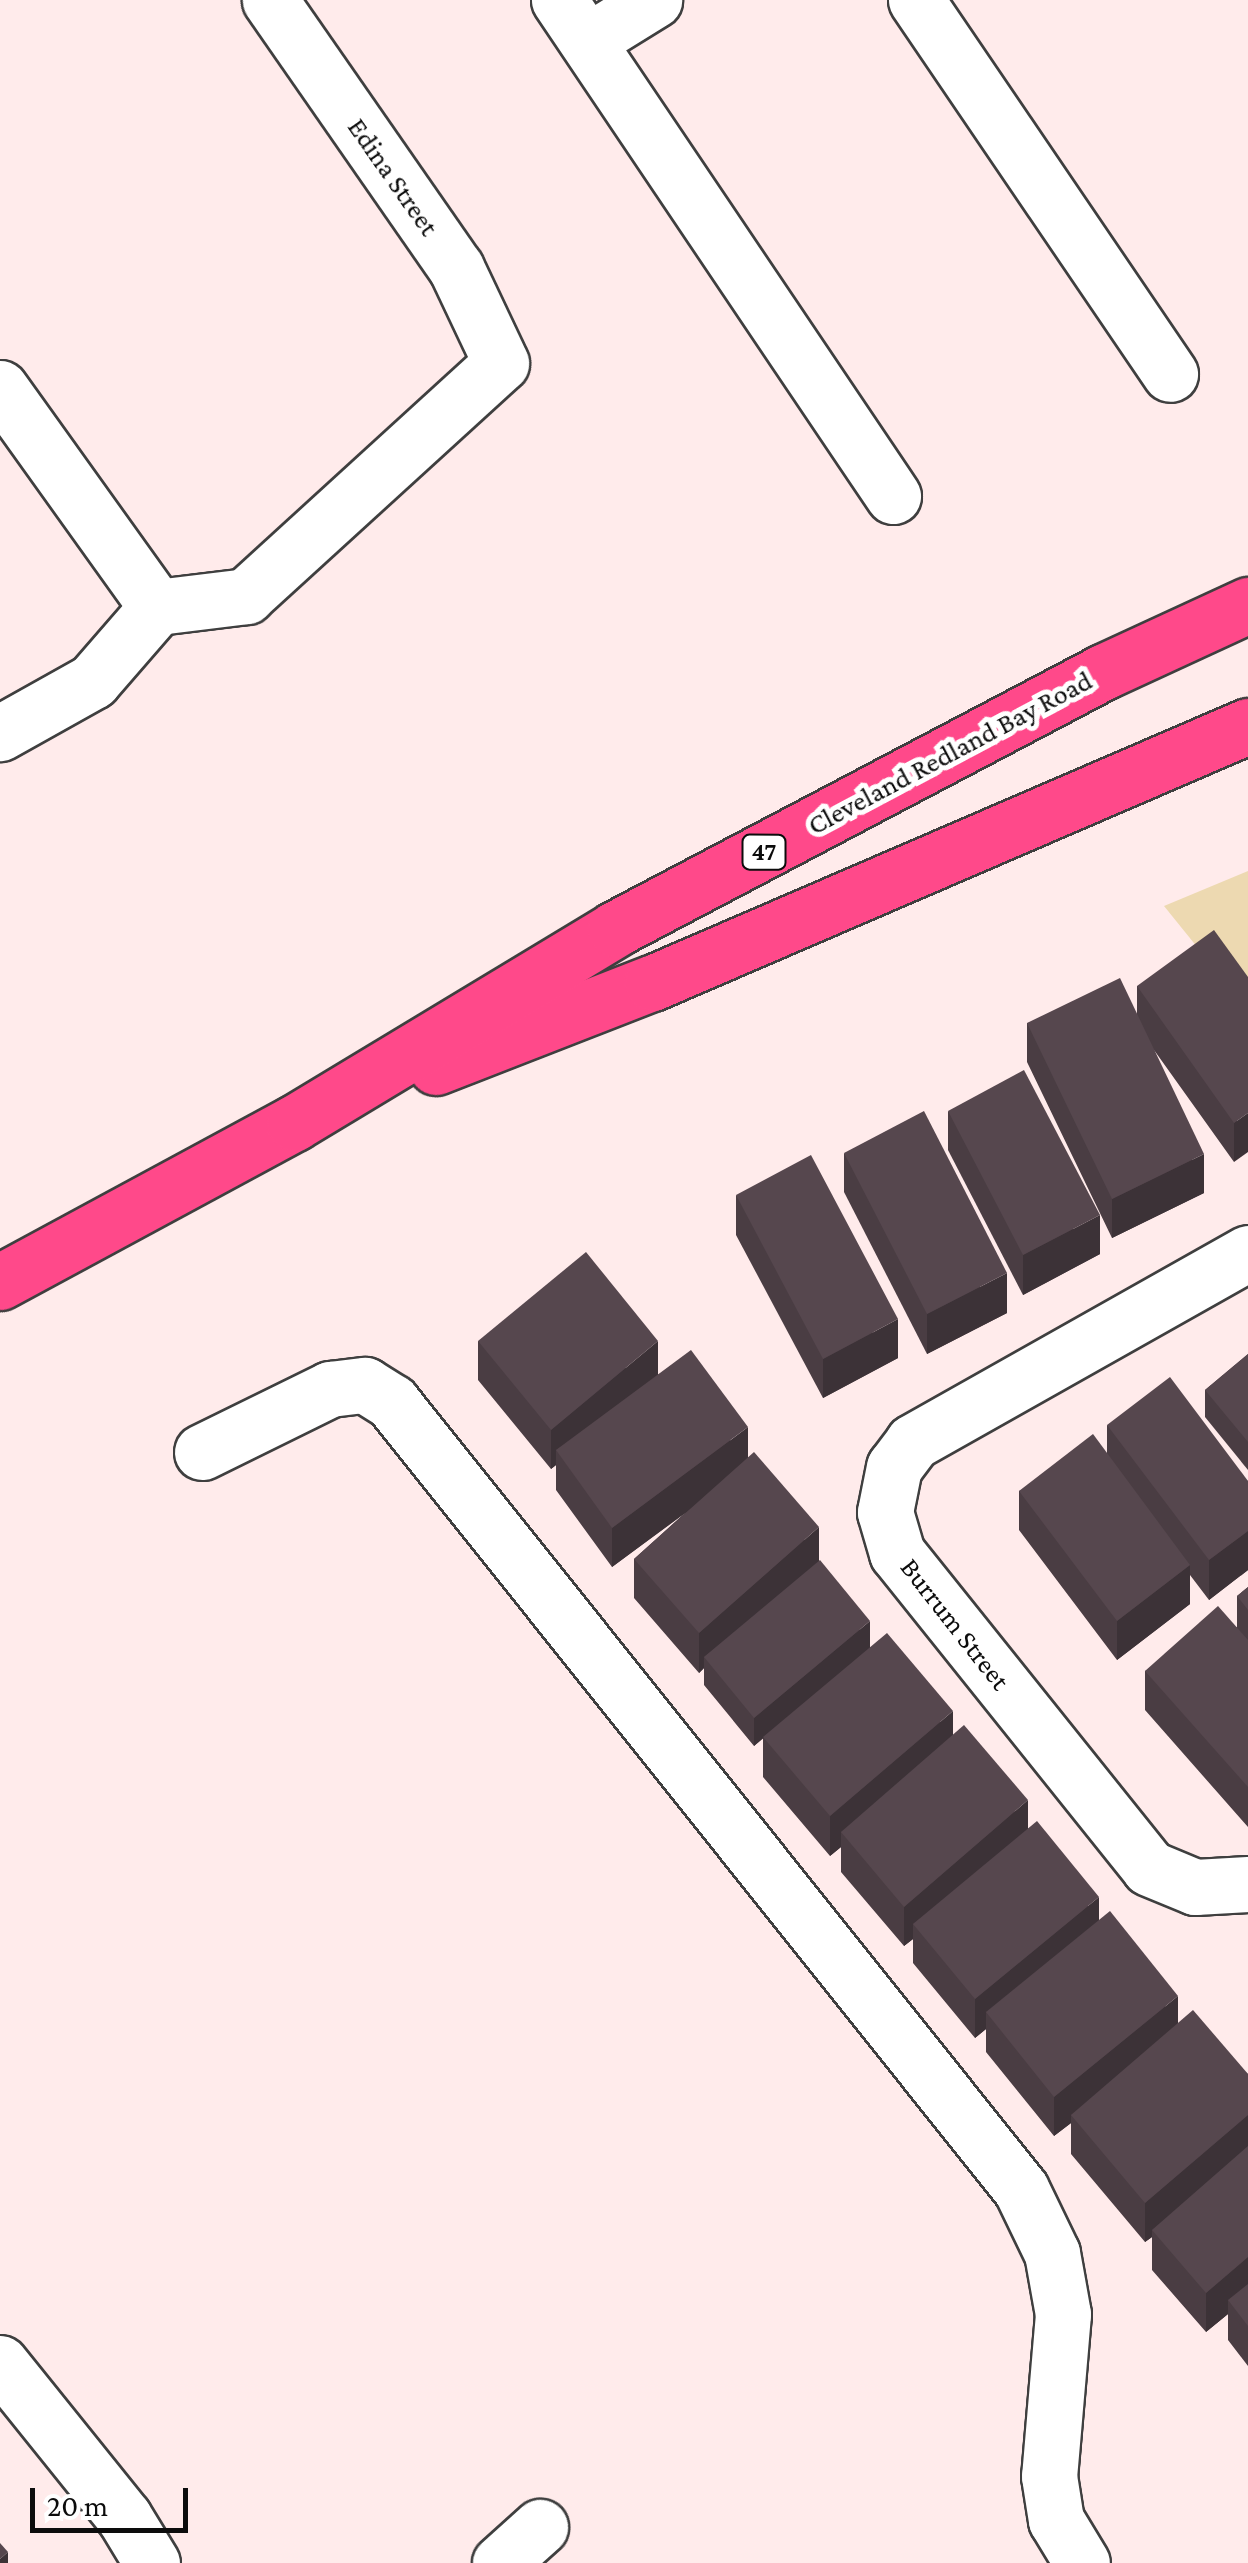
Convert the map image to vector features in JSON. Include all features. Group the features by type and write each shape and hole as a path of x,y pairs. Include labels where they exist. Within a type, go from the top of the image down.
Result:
{"highway":[{"name":"Cleveland Redland Bay Road","path":"0,1282 294,1123 615,929 1102,672 1248,605"},
{"name":"Cleveland Redland Bay Road","path":"294,1123 652,983 1248,726"}],"street":[{"name":"Edina Street","path":"157,607 246,596 501,363 456,268 270,0"},
{"path":"654,0 574,20 893,496"},
{"path":"916,0 1170,374"},
{"path":"0,388 157,607 93,681 0,733"},
{"name":"Burrum Street","path":"1248,1253 913,1442 894,1467 885,1512 897,1553 1149,1868 1195,1887 1248,1884"},
{"path":"202,1452 330,1389 365,1385 392,1402 996,2158 1020,2189 1052,2253 1063,2314 1048,2476 1056,2520 1082,2563"},
{"path":"0,2363 124,2517 152,2563"},
{"path":"500,2563 540,2527"}],"shaded area":[{"path":"1248,871 1248,1010 1164,906"}],"building":[{"path":"1214,930 1248,977 1248,1113 1234,1123 1137,986"},
{"path":"1120,978 1204,1154 1112,1199 1027,1023"},
{"path":"1024,1070 1100,1215 1023,1255 948,1111"},
{"path":"924,1111 1007,1273 927,1314 844,1153"},
{"path":"811,1155 898,1319 823,1359 736,1195"},
{"path":"586,1252 658,1341 551,1430 478,1341"},
{"path":"691,1350 748,1427 612,1528 556,1450"},
{"path":"1248,1354 1248,1442 1205,1390"},
{"path":"1170,1377 1248,1481 1248,1531 1209,1560 1107,1425"},
{"path":"1093,1434 1190,1565 1117,1621 1019,1491"},
{"path":"754,1452 819,1527 699,1633 634,1559"},
{"path":"820,1560 870,1621 754,1718 704,1657"},
{"path":"1248,1587 1248,1610 1237,1596"},
{"path":"1218,1606 1248,1640 1248,1787 1145,1671"},
{"path":"887,1633 953,1711 830,1816 763,1737"},
{"path":"964,1725 1028,1800 904,1907 841,1832"},
{"path":"1037,1821 1099,1897 975,1999 913,1924"},
{"path":"1110,1911 1178,1996 1054,2097 986,2012"},
{"path":"1193,2010 1248,2074 1248,2115 1145,2203 1071,2115"},
{"path":"1248,2146 1248,2257 1206,2293 1152,2230"},
{"path":"1248,2284 1248,2326 1228,2300"},
{"path":"0,2543 8,2552 0,2559"}]}
